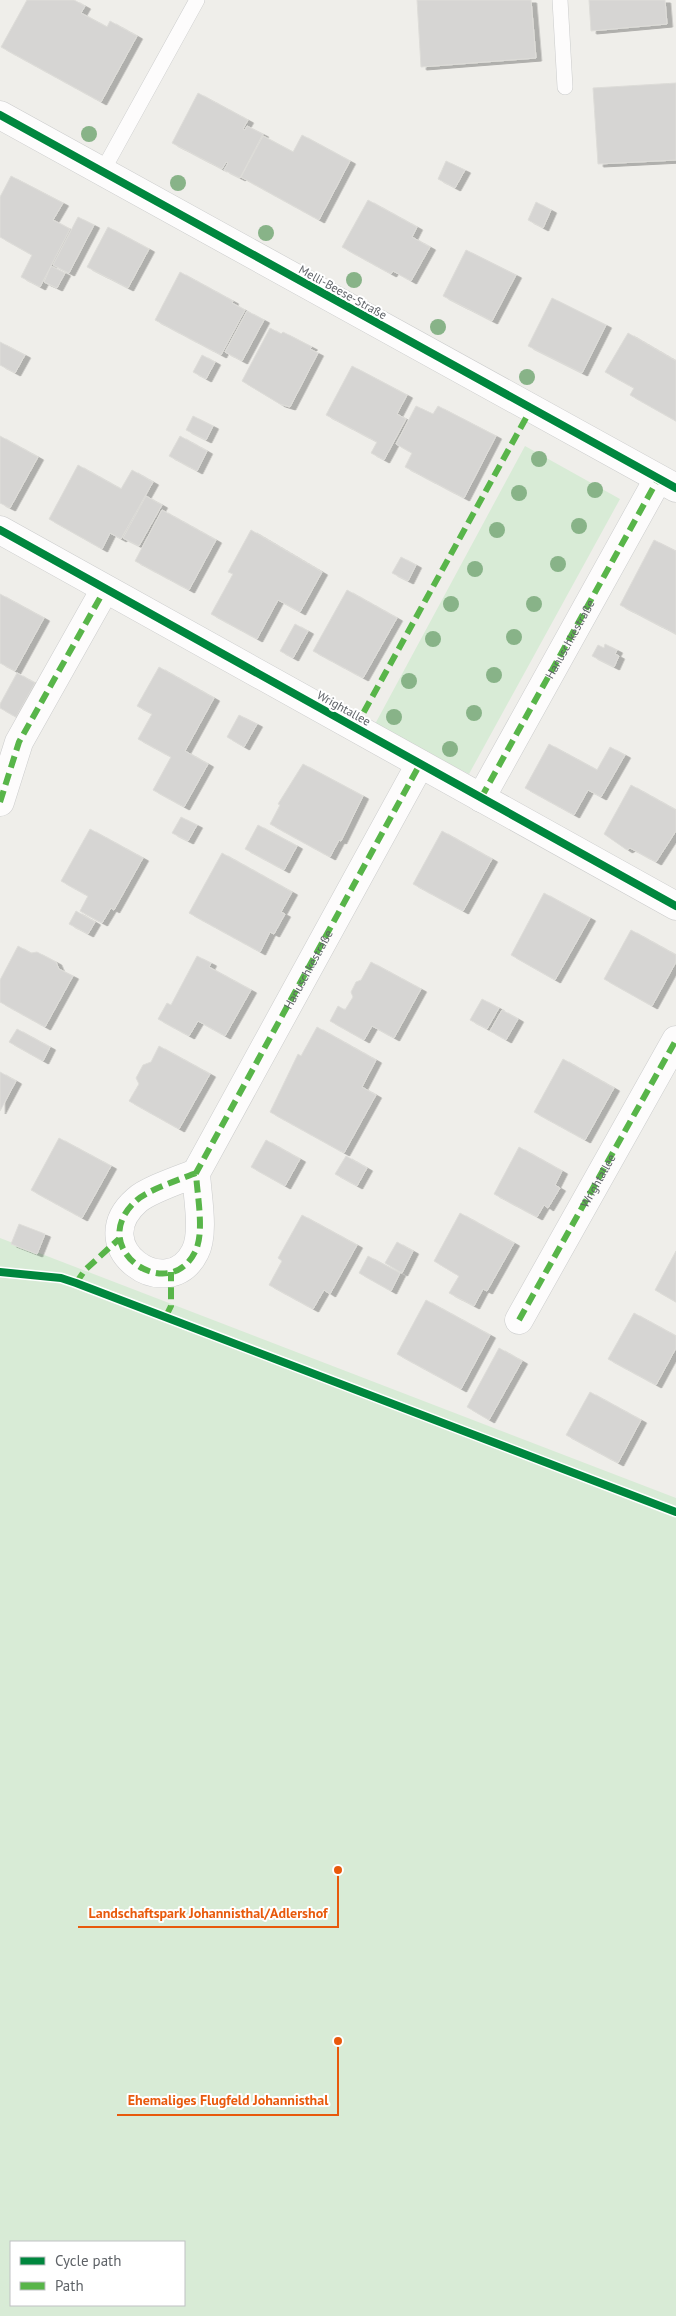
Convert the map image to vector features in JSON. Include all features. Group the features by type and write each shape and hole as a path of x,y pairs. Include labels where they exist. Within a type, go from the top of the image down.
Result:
{"street":[{"name":"Melli-Beese-Straße","path":"0,115 667,483"},
{"name":"Hanuschkestraße","path":"481,798 667,483"},
{"name":"Wrightallee","path":"0,530 676,906"},
{"path":"0,802 19,742 104,588"},
{"name":"Hanuschkestraße","path":"196,1173 420,764"},
{"name":"Wrightallee","path":"519,1320 676,1040"}],"lane":[{"path":"102,172 197,0"},
{"path":"560,0 565,86"}],"green space":[{"path":"525,446 620,499 469,774 374,726"},
{"path":"0,1238 676,1498 676,2316 0,2316"}],"building":[{"path":"27,0 74,0 85,6 81,13 107,27 110,21 137,36 101,102 1,47"},
{"path":"417,0 531,0 536,58 421,67"},
{"path":"589,0 665,0 667,24 591,31"},
{"path":"676,83 676,160 598,164 593,88"},
{"path":"198,93 248,120 243,129 245,130 247,126 263,134 240,178 224,170 228,163 226,162 222,169 172,143"},
{"path":"302,135 350,161 319,220 241,177 263,136 293,152"},
{"path":"446,161 465,170 455,188 438,179"},
{"path":"11,176 63,203 53,220 70,229 40,287 21,277 32,255 0,237 0,197"},
{"path":"368,200 417,227 412,237 430,247 411,281 393,271 391,274 342,247"},
{"path":"536,202 551,210 543,228 528,220"},
{"path":"78,217 94,225 69,273 53,265"},
{"path":"108,227 149,249 128,288 87,267"},
{"path":"466,250 516,275 492,321 443,296"},
{"path":"51,266 65,273 57,288 44,282"},
{"path":"180,272 233,301 232,303 245,310 221,355 155,320"},
{"path":"552,298 606,325 582,373 528,346"},
{"path":"247,311 264,320 242,361 225,352"},
{"path":"270,328 281,334 283,332 312,347 310,349 318,353 290,407 280,404 242,381"},
{"path":"628,333 676,361 676,421 630,395 634,388 605,372"},
{"path":"0,342 25,355 15,373 0,365"},
{"path":"202,355 215,362 206,379 193,372"},
{"path":"352,366 407,395 397,414 406,419 384,460 371,453 377,442 326,415"},
{"path":"416,406 433,414 438,406 496,436 464,498 405,467 412,453 396,444"},
{"path":"193,416 213,426 206,440 186,430"},
{"path":"0,436 38,457 10,508 0,503"},
{"path":"180,436 207,451 197,471 169,456"},
{"path":"78,465 121,489 132,470 153,482 121,539 110,533 102,549 49,519"},
{"path":"146,496 162,505 139,546 123,538"},
{"path":"162,510 216,540 189,590 135,561"},
{"path":"251,530 322,572 300,612 278,600 257,639 211,614 233,574 228,572"},
{"path":"654,540 676,551 676,634 620,605"},
{"path":"401,557 416,565 408,581 392,573"},
{"path":"347,590 397,618 363,678 313,651"},
{"path":"0,594 44,618 15,671 0,663"},
{"path":"295,624 308,631 293,658 280,651"},
{"path":"605,644 617,650 615,654 619,656 614,667 592,656 598,645 604,648"},
{"path":"159,667 214,698 185,751 208,764 184,807 153,790 171,757 138,739 152,714 137,706"},
{"path":"17,673 35,683 16,717 0,708 0,704"},
{"path":"239,715 257,724 244,747 227,737"},
{"path":"549,744 597,770 610,747 625,755 601,797 588,790 574,815 525,788"},
{"path":"303,764 363,796 341,841 339,840 330,857 270,824 280,805 278,804"},
{"path":"631,785 676,810 676,831 656,862 630,848 627,850 604,834"},
{"path":"181,817 197,825 188,841 172,833"},
{"path":"258,825 297,846 284,870 245,849"},
{"path":"90,829 143,858 114,910 111,908 102,923 80,911 88,896 61,881"},
{"path":"442,831 492,859 463,911 413,884"},
{"path":"222,853 292,892 281,912 285,914 274,934 270,932 260,952 189,913"},
{"path":"544,893 590,918 555,980 511,955"},
{"path":"76,911 95,922 88,934 69,924"},
{"path":"631,930 676,955 676,962 652,1006 604,979"},
{"path":"18,946 31,953 37,952 56,962 59,969 73,976 45,1027 0,1002 0,980"},
{"path":"197,956 211,963 209,967 251,990 225,1036 198,1021 189,1036 158,1019 167,1003 171,1005"},
{"path":"371,962 421,989 394,1038 372,1026 364,1040 330,1021 338,1006 345,1010 353,997 351,992 356,982 361,980"},
{"path":"482,999 499,1008 487,1029 470,1020"},
{"path":"502,1010 518,1019 506,1040 490,1031"},
{"path":"317,1027 376,1060 362,1087 376,1095 344,1153 270,1112 298,1054 301,1056"},
{"path":"17,1029 50,1047 43,1061 9,1042"},
{"path":"159,1046 210,1074 179,1129 129,1101 139,1084 136,1078 143,1065 151,1062"},
{"path":"563,1059 614,1088 585,1140 534,1112"},
{"path":"0,1072 16,1081 0,1111"},
{"path":"59,1138 111,1166 82,1218 31,1190"},
{"path":"266,1140 300,1159 285,1186 251,1167"},
{"path":"519,1147 562,1171 555,1185 560,1188 548,1208 544,1205 537,1217 494,1194"},
{"path":"346,1156 367,1168 357,1186 335,1174"},
{"path":"460,1213 514,1243 487,1291 483,1289 474,1306 449,1293 459,1276 434,1261"},
{"path":"302,1215 357,1245 330,1294 324,1290 313,1309 269,1285 282,1261 278,1258"},
{"path":"19,1224 45,1234 37,1254 11,1244"},
{"path":"397,1242 413,1251 402,1273 385,1263"},
{"path":"676,1251 676,1302 655,1290"},
{"path":"368,1256 400,1273 391,1291 359,1273"},
{"path":"426,1300 490,1335 461,1389 397,1354"},
{"path":"634,1313 676,1336 676,1348 656,1385 608,1359"},
{"path":"499,1348 522,1361 489,1420 467,1407"},
{"path":"590,1392 641,1420 618,1463 566,1435"}],"marked path":[{"path":"355,728 531,409"},
{"path":"481,798 658,479"},
{"path":"0,802 19,742 105,589"},
{"path":"196,1173 142,1196 123,1218 119,1236 125,1251 136,1264 151,1272 167,1273 183,1267 195,1252 200,1235 196,1173 420,764"},
{"path":"519,1320 676,1040"},
{"path":"76,1283 85,1270 119,1239"},
{"path":"166,1316 171,1306 171,1272"}],"cycle path":[{"path":"0,115 676,488"},
{"path":"0,530 676,906"},
{"path":"0,1272 61,1278 76,1283 676,1512"}],"place":[{"name":"Landschaftspark Johannisthal/Adlershof","path":"338,1870"},
{"name":"Ehemaliges Flugfeld Johannisthal","path":"338,2041"}]}
